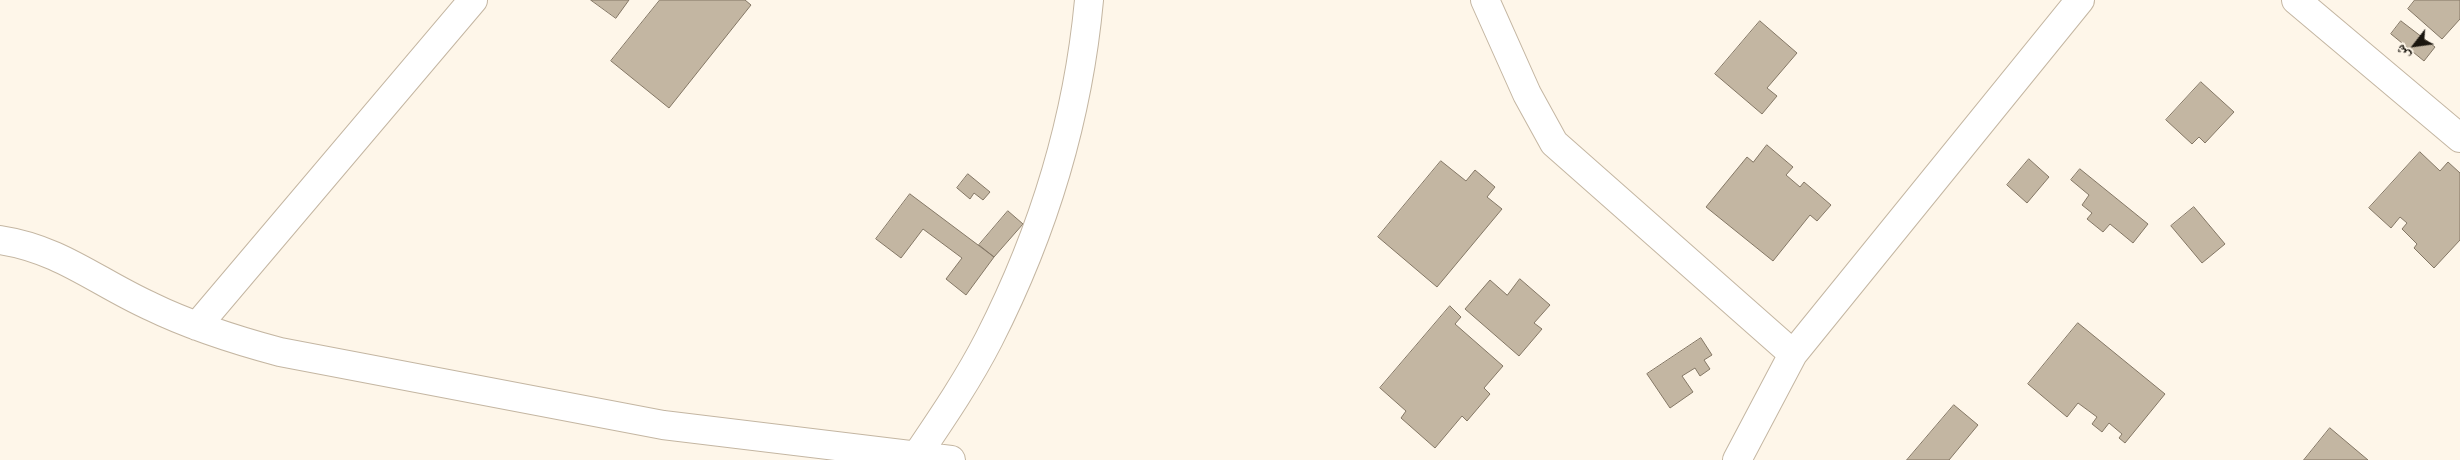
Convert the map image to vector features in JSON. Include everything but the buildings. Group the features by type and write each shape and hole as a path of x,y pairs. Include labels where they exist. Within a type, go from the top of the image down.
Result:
{"street":[{"path":"197,326 473,0"},
{"path":"917,455 954,399 988,340 1017,280 1042,217 1062,153 1076,91 1089,0"},
{"path":"1485,0 1527,94 1554,143 1793,354"},
{"path":"1736,460 1793,354 2080,0"},
{"path":"2296,0 2460,138"},
{"path":"0,240 20,243 51,253 79,267 106,285 197,326 238,341 305,358 663,425 950,460"}]}
